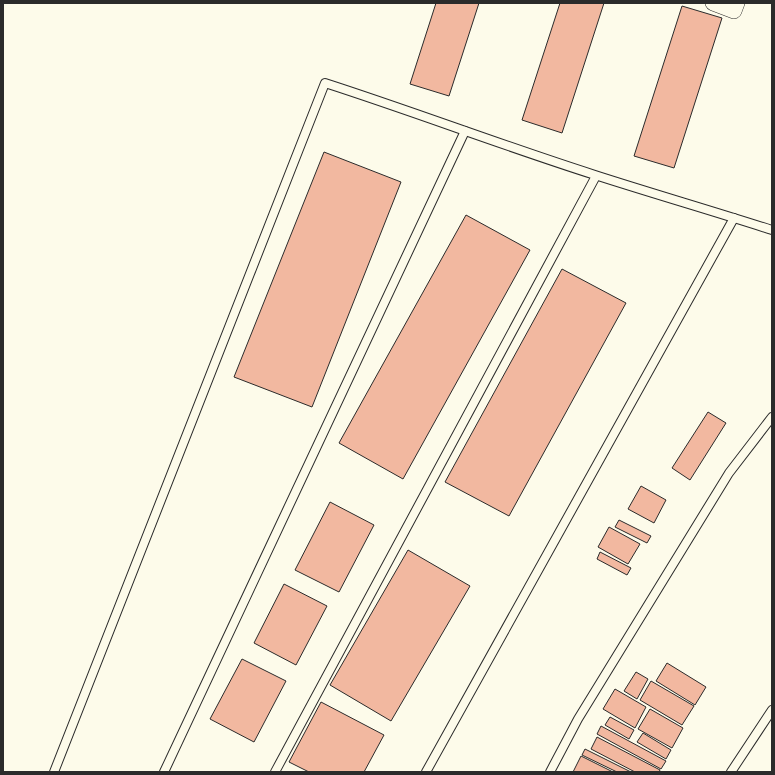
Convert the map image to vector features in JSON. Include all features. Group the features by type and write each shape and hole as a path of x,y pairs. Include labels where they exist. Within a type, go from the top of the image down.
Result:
{"street":[{"path":"713,3 734,12 737,3"}],"lane":[{"path":"54,772 325,83 596,176 772,230"},
{"path":"164,772 465,131"},
{"path":"275,772 596,176"},
{"path":"426,772 734,218"},
{"path":"550,772 578,719 728,473 772,417"},
{"path":"731,772 772,710"}],"building":[{"path":"436,3 479,3 449,96 410,84"},
{"path":"560,3 604,3 562,133 522,120"},
{"path":"682,6 722,18 674,168 634,156"},
{"path":"324,152 401,182 312,407 234,377"},
{"path":"466,215 530,250 403,479 339,443"},
{"path":"562,269 626,303 509,516 445,482"},
{"path":"708,412 726,423 690,480 672,468"},
{"path":"641,486 666,500 654,523 628,509"},
{"path":"330,502 374,525 339,592 295,570"},
{"path":"619,520 651,536 647,543 615,527"},
{"path":"609,527 640,544 628,564 598,547"},
{"path":"408,550 470,586 391,721 330,685"},
{"path":"600,552 631,568 627,575 597,559"},
{"path":"284,584 327,606 296,665 254,643"},
{"path":"242,659 286,681 254,742 210,719"},
{"path":"667,663 706,687 695,705 656,681"},
{"path":"636,672 648,679 637,699 624,691"},
{"path":"651,681 694,706 682,725 640,700"},
{"path":"615,689 646,707 635,728 603,709"},
{"path":"321,702 384,735 364,772 309,772 289,762"},
{"path":"650,709 683,728 672,748 638,729"},
{"path":"610,717 634,730 629,739 605,725"},
{"path":"601,726 666,761 661,769 597,734"},
{"path":"643,733 671,750 666,759 637,742"},
{"path":"597,737 660,770 659,772 635,772 591,749"},
{"path":"585,749 631,772 617,772 582,755"},
{"path":"581,756 613,772 573,772"}]}
